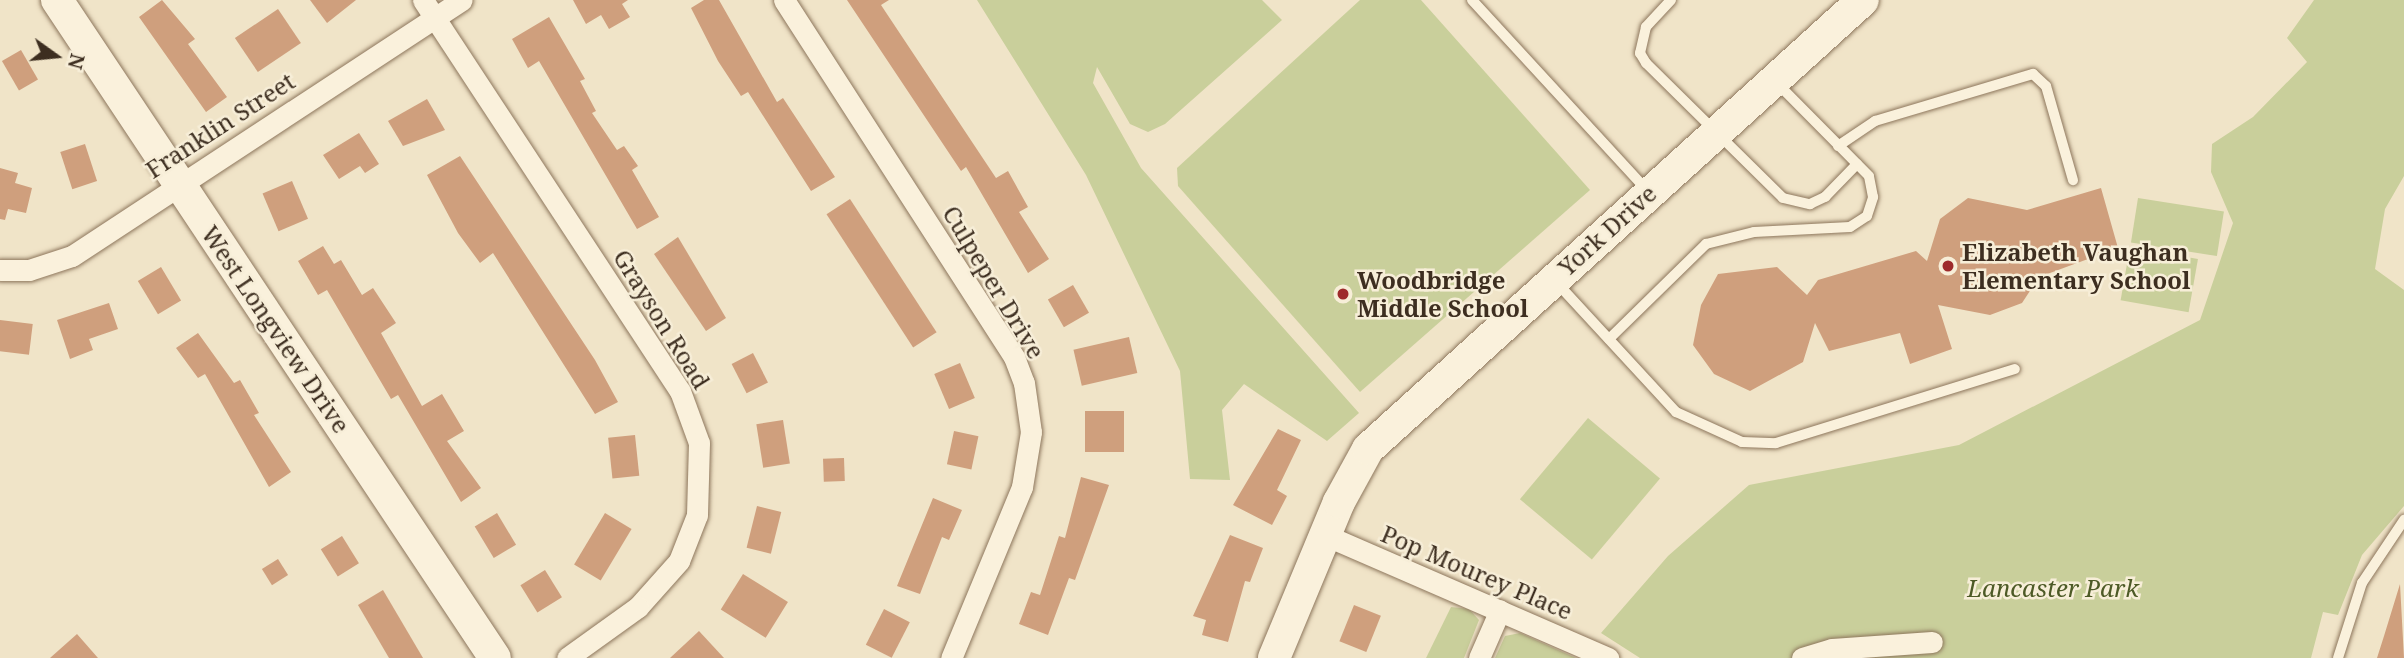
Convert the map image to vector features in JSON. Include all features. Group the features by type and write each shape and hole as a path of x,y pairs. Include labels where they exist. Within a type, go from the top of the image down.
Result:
{"street":[{"name":"West Longview Drive","path":"57,0 495,658"},
{"name":"Franklin Street","path":"0,270 29,270 72,256 429,9 461,0"},
{"name":"Culpeper Drive","path":"784,0 1014,357 1024,383 1031,432 1022,487 951,658"},
{"name":"York Drive","path":"1274,658 1325,535 1368,449 1863,0"},
{"name":"Grayson Road","path":"429,9 680,391 699,443 697,515 678,561 638,607 567,658"},
{"name":"Pop Mourey Place","path":"1325,535 1608,658"},
{"path":"1479,658 1500,610"},
{"path":"1802,658 1832,649 1933,642"}],"lane":[{"path":"1472,0 1649,192"},
{"path":"1671,0 1646,27 1640,53 1715,135 1734,146 1794,204 1825,197 1857,164"},
{"path":"1838,146 1875,121 2033,74 2046,86 2073,180"},
{"path":"1609,339 1706,244 1754,232 1850,227 1867,216 1873,197 1869,176 1774,80"},
{"path":"1553,279 1676,412 1742,442 1776,443 2015,369"},
{"path":"2338,658 2362,583 2404,520"}],"green space":[{"path":"977,0 1262,0 1282,20 1165,124 1148,132 1130,124 1097,67 1093,83 1141,168 1359,413 1327,441 1244,384 1222,410 1230,480 1190,479 1180,371 1086,175"},
{"path":"1360,0 1421,0 1590,190 1360,392 1178,186 1177,168"},
{"name":"Lancaster Park","path":"2314,0 2404,0 2404,176 2385,209 2375,269 2404,290 2404,506 2362,555 2338,615 2323,612 2311,658 1640,658 1601,633 1668,556 1749,485 1959,445 2200,320 2233,223 2211,172 2212,144 2253,117 2307,62 2287,38"},
{"path":"2138,198 2224,212 2217,256 2131,242"},
{"path":"2130,247 2198,259 2189,312 2121,300"},
{"path":"1588,418 1660,478 1592,560 1520,499"},
{"path":"1451,607 1469,609 1479,620 1464,658 1426,658"},
{"path":"1520,633 1576,658 1495,658 1505,636"}],"building":[{"path":"162,0 195,39 188,44 227,97 206,112 139,17"},
{"path":"310,0 356,0 327,23"},
{"path":"573,0 628,0 622,4 630,17 609,29 601,15 586,24"},
{"path":"704,0 719,0 777,102 783,98 835,177 811,191 748,92 741,96 718,61 691,8"},
{"path":"847,0 889,0 881,5 996,178 1008,171 1028,207 1019,212 1049,259 1028,273 966,167 961,171"},
{"path":"278,9 301,43 258,72 235,38"},
{"path":"549,17 585,79 580,81 596,111 592,113 617,150 624,146 638,166 632,170 659,217 637,229 539,61 528,68 512,39"},
{"path":"21,50 38,79 19,90 2,61"},
{"path":"427,99 445,130 403,146 388,121"},
{"path":"359,133 379,164 365,173 360,166 339,179 323,155"},
{"path":"85,144 97,181 72,189 60,152"},
{"path":"460,156 595,360 618,402 595,414 493,253 480,263 458,233 427,175"},
{"path":"0,168 18,173 15,183 32,188 26,213 8,209 5,220 0,219"},
{"path":"292,181 308,219 279,231 263,194"},
{"path":"2101,188 2118,248 2039,277 2022,303 1990,315 1938,305 1952,349 1910,364 1900,333 1829,351 1815,323 1803,362 1750,391 1714,374 1693,345 1701,305 1718,274 1777,267 1807,295 1818,280 1916,251 1927,261 1940,219 1968,198 2027,210"},
{"path":"850,199 937,332 913,348 827,214"},
{"path":"678,237 726,318 706,331 654,254"},
{"path":"323,246 334,264 341,260 362,295 373,288 396,323 381,333 422,406 442,394 464,431 447,441 481,488 461,502 398,395 391,399 327,290 318,295 298,261"},
{"path":"161,267 181,300 158,314 138,281"},
{"path":"1073,285 1089,313 1064,327 1048,300"},
{"path":"109,303 118,329 89,339 93,350 70,359 57,320"},
{"path":"0,320 33,324 29,355 0,351"},
{"path":"198,333 234,383 240,380 259,413 254,415 291,472 269,487 205,374 198,378 176,348"},
{"path":"1129,337 1137,373 1082,386 1073,350"},
{"path":"753,353 768,382 747,393 732,364"},
{"path":"960,363 975,398 949,409 934,374"},
{"path":"1085,411 1124,411 1124,452 1085,452"},
{"path":"783,420 790,463 763,468 756,424"},
{"path":"1278,429 1301,440 1277,490 1287,496 1272,525 1233,505"},
{"path":"954,431 978,436 971,469 947,464"},
{"path":"635,435 639,476 612,479 608,438"},
{"path":"844,458 845,481 824,482 823,459"},
{"path":"1081,477 1109,485 1075,580 1069,578 1048,635 1019,624 1031,592 1040,595 1059,536 1065,538"},
{"path":"933,498 962,510 949,540 942,537 920,594 897,586"},
{"path":"757,506 781,512 771,554 747,548"},
{"path":"497,513 516,545 494,558 475,526"},
{"path":"605,513 632,529 601,580 574,564"},
{"path":"1230,535 1263,548 1250,582 1245,581 1228,642 1202,635 1206,620 1193,616"},
{"path":"342,536 359,563 338,576 321,549"},
{"path":"278,559 288,575 272,585 262,569"},
{"path":"545,570 562,597 537,613 520,585"},
{"path":"743,574 788,602 766,638 721,610"},
{"path":"2400,584 2404,658 2377,658 2384,636"},
{"path":"383,590 423,658 389,658 358,605"},
{"path":"1354,605 1381,616 1366,652 1339,641"},
{"path":"884,609 910,622 892,658 866,645"},
{"path":"699,631 724,658 670,658"},
{"path":"77,634 98,658 50,658"}],"place":[{"name":"Elizabeth Vaughan Elementary School","path":"1948,266"},
{"name":"Woodbridge Middle School","path":"1343,294"}]}
